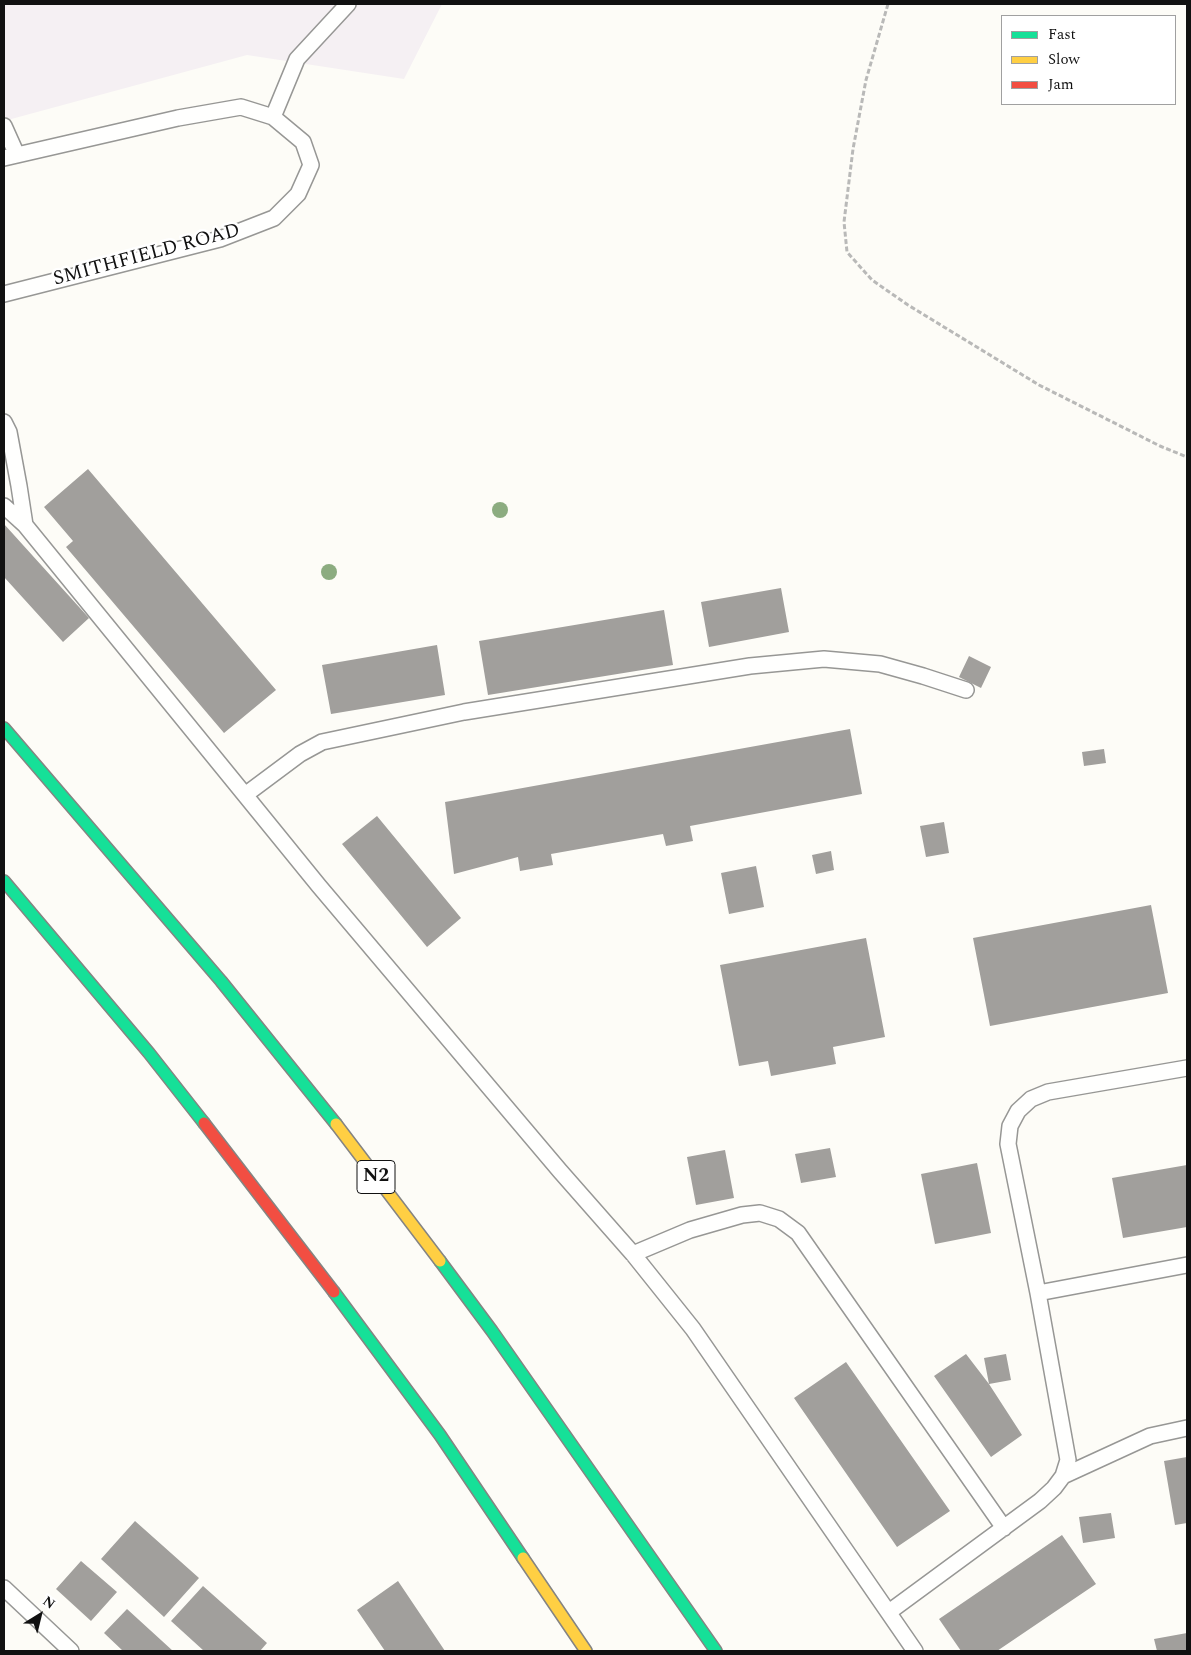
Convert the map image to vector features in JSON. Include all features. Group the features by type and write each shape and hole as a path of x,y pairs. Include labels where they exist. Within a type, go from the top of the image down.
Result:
{"highway":[{"name":"N2","path":"4,728 221,981 352,1144 492,1331 716,1651"},
{"path":"4,881 149,1053 294,1238 440,1435 586,1651"}],"lane":[{"path":"273,117 297,59 348,4"},
{"name":"SMITHFIELD ROAD","path":"4,294 220,239 274,218 298,194 311,165 303,142 273,117 241,107 178,118 10,157"},
{"path":"4,126 10,157"},
{"path":"4,422 9,432 25,525"},
{"path":"4,506 25,525 244,796 633,1254 693,1328 915,1651"},
{"path":"244,796 300,754 322,742 464,712 750,666 824,659 880,664 966,690"},
{"path":"889,1612 1040,1500 1054,1488 1063,1476 1068,1460 1038,1293 1008,1144 1010,1126 1018,1111 1031,1099 1048,1092 1187,1068"},
{"path":"633,1254 690,1230 742,1215 760,1213 779,1219 798,1233 1004,1528"},
{"path":"1038,1293 1187,1265"},
{"path":"1063,1476 1150,1436 1187,1428"},
{"path":"4,1588 71,1651"}],"path":[{"path":"888,4 866,80 853,150 844,222 847,252 872,280 908,305 1040,385 1160,446 1187,457"}],"shaded area":[{"path":"4,4 442,4 404,79 247,55 4,121"}],"building":[{"path":"88,469 276,690 224,733 66,547 73,541 44,507"},
{"path":"4,524 89,618 63,642 4,577"},
{"path":"781,588 789,632 709,647 701,602"},
{"path":"664,610 673,665 488,695 479,641"},
{"path":"437,645 445,695 331,714 322,665"},
{"path":"969,656 991,667 981,688 959,677"},
{"path":"850,729 862,794 690,826 693,841 666,846 663,834 551,854 553,865 520,871 518,857 454,874 445,802"},
{"path":"1104,749 1106,763 1084,766 1082,752"},
{"path":"377,816 461,918 427,947 342,844"},
{"path":"944,822 949,853 926,857 920,826"},
{"path":"831,851 834,870 816,874 812,855"},
{"path":"756,866 764,907 729,914 721,873"},
{"path":"1151,905 1168,993 990,1026 973,938"},
{"path":"866,938 885,1037 833,1047 836,1064 771,1076 768,1061 739,1066 720,965"},
{"path":"830,1148 836,1177 801,1183 795,1154"},
{"path":"725,1150 734,1198 696,1205 687,1157"},
{"path":"977,1163 991,1233 935,1244 921,1174"},
{"path":"1187,1165 1187,1227 1123,1238 1112,1178"},
{"path":"966,1354 989,1384 1022,1435 991,1457 934,1376"},
{"path":"1006,1354 1011,1380 989,1384 984,1358"},
{"path":"846,1362 950,1511 897,1547 794,1398"},
{"path":"1187,1457 1187,1523 1175,1525 1164,1461"},
{"path":"1111,1513 1115,1538 1083,1543 1079,1517"},
{"path":"135,1521 199,1578 164,1617 101,1559"},
{"path":"1062,1535 1096,1584 997,1651 961,1651 939,1619"},
{"path":"81,1561 117,1592 91,1621 56,1589"},
{"path":"398,1581 445,1651 385,1651 357,1610"},
{"path":"203,1586 267,1643 260,1651 204,1651 171,1621"},
{"path":"127,1609 173,1651 123,1651 104,1633"},
{"path":"1187,1633 1187,1651 1157,1651 1154,1639"}],"traffic: fast":[{"path":"4,728 221,981 336,1124"},
{"path":"4,881 149,1053 204,1123"},
{"path":"440,1261 492,1331 716,1651"},
{"path":"334,1292 440,1435 523,1558"}],"traffic: slow":[{"path":"336,1124 440,1261"},
{"path":"523,1558 586,1651"}],"traffic: jam":[{"path":"204,1123 334,1292"}]}
